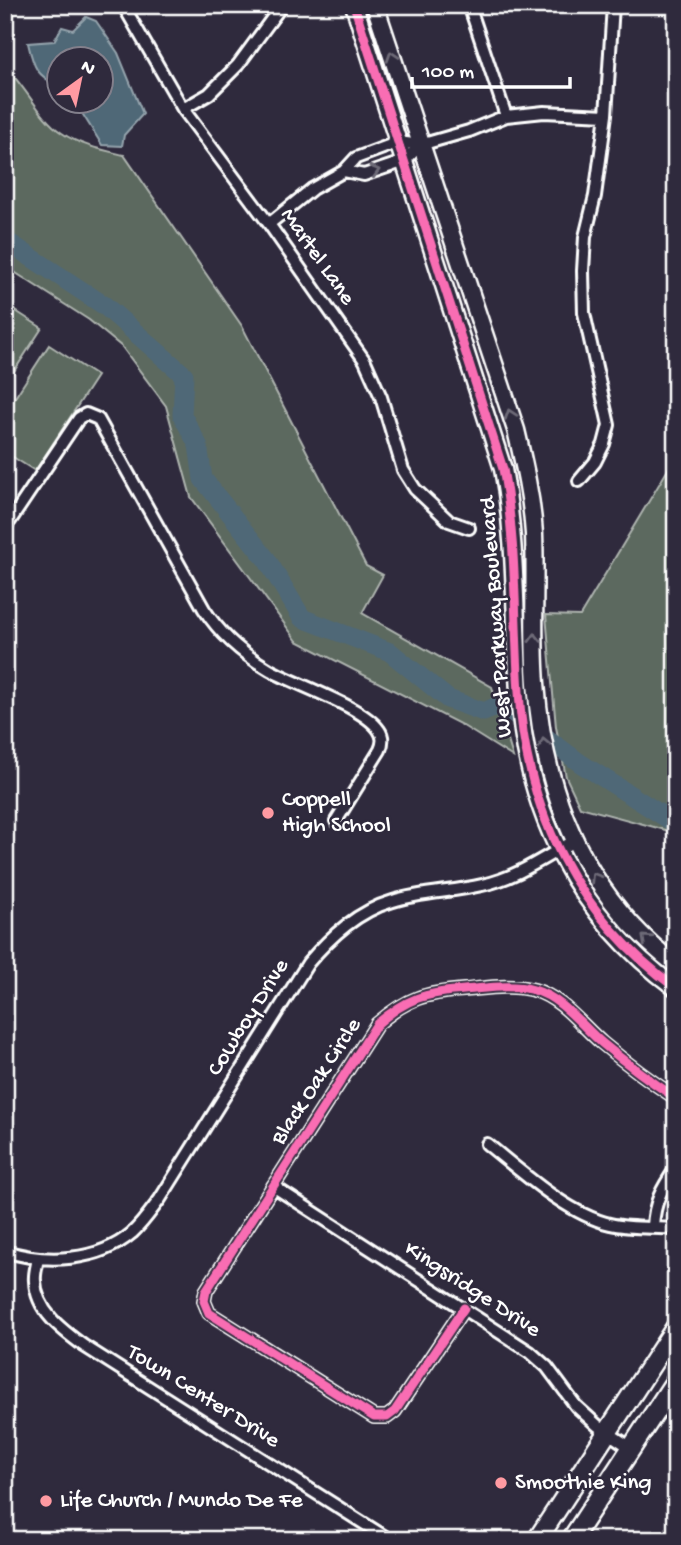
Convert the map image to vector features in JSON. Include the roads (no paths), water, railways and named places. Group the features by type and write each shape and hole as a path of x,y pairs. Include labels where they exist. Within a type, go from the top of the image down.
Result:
{"main road":[{"path":"537,1540 676,1327"},
{"path":"571,1540 676,1380"}],"street":[{"name":"Martel Lane","path":"123,5 183,108 270,224 365,362 381,397 403,470 415,489 449,521 469,528"},
{"path":"183,108 209,94 238,65 282,5"},
{"name":"West Parkway Boulevard","path":"354,5 503,469 513,533 519,694 536,793 575,882 608,927 676,988"},
{"name":"West Parkway Boulevard","path":"375,5 516,430 529,487 534,533 535,682 558,802 574,841 596,880 618,911 639,934 676,965"},
{"path":"469,5 506,116"},
{"path":"579,481 595,462 604,444 608,425 584,313 583,271 585,237 606,115 613,5"},
{"path":"270,224 313,189 344,171 356,158 399,142 420,145 469,131 506,116 544,112 606,115"},
{"path":"344,171 364,175 405,161 420,145"},
{"path":"10,520 79,418 86,414 98,419 204,609 221,632 240,650 269,670 360,714 379,730 383,741 380,750 336,821"},
{"name":"Cowboy Drive","path":"5,1251 38,1258 63,1259 101,1250 119,1242 144,1222 308,964 328,939 359,916 391,901 500,880 574,841"},
{"name":"Black Oak Circle","path":"464,1308 395,1412 374,1417 209,1313 204,1301 206,1291 377,1024 395,1008 431,993 511,986 536,991 553,999 601,1042 676,1098"},
{"path":"487,1144 532,1180 589,1217 620,1227 676,1229"},
{"path":"653,1227 654,1208 660,1191 676,1168"},
{"name":"Kingsridge Drive","path":"273,1186 530,1352 547,1367 576,1406 631,1448"},
{"name":"Town Center Drive","path":"38,1258 34,1281 39,1301 56,1326 390,1540"}],"water":[{"path":"86,17 96,21 113,46 46,46 46,79 34,65 28,43 54,41 62,27 73,30"},
{"path":"116,50 143,114 124,135 122,146 102,145 84,116 116,116"}],"waterway":[{"path":"5,240 105,306 184,375 182,415 198,445 203,479 267,560 302,618 390,652 448,699 484,712 501,704 580,763 676,824"}],"place":[{"name":"Coppell High School","path":"268,813"},
{"name":"Smoothie King","path":"501,1483"},
{"name":"Life Church / Mundo De Fe","path":"46,1501"}]}
